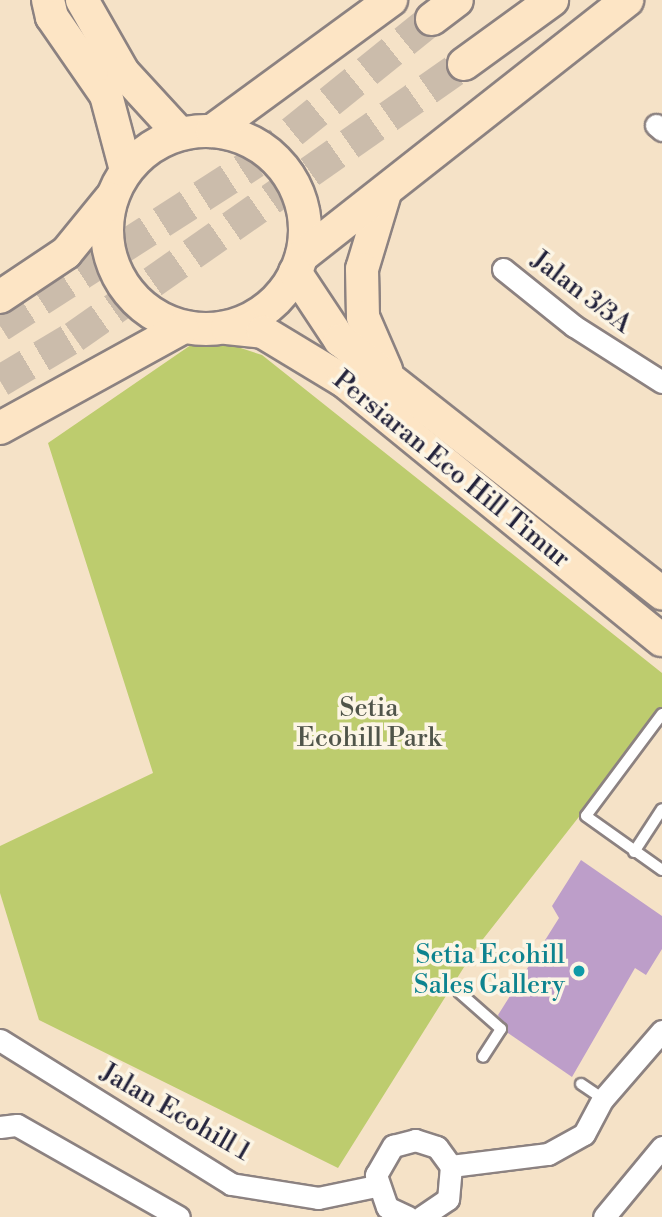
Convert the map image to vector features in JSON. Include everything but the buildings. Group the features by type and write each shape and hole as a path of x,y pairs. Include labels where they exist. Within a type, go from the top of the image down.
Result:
{"street":[{"path":"48,0 52,17 106,95 126,170"},
{"path":"82,0 123,72 180,134"},
{"path":"212,131 391,0"},
{"path":"432,19 457,0"},
{"path":"464,64 552,0"},
{"path":"0,428 182,328 225,328 274,303 299,264 627,0"},
{"path":"0,297 66,253 111,199 126,170 150,147 180,134 212,131 246,139 291,179 302,204 299,264"},
{"path":"385,193 362,269 363,317 386,370"},
{"path":"111,199 106,231 124,287 142,306 182,328"},
{"name":"Persiaran Eco Hill Timur","path":"299,264 340,340 386,370 662,593"},
{"name":"Jalan 3/3A","path":"503,269 575,326 662,382"},
{"name":"Persiaran Eco Hill Timur","path":"225,328 263,332 344,381 662,640"},
{"path":"451,1166 548,1154 584,1134 603,1099 662,1031"},
{"name":"Jalan Ecohill 1","path":"0,1040 231,1184 318,1198 376,1186"},
{"path":"2,1126 17,1125 179,1217"},
{"path":"408,1217 387,1207 376,1186 378,1164 404,1141 437,1147 451,1166 452,1189 434,1214"},
{"path":"604,1217 659,1157"}],"lane":[{"path":"662,714 586,816 662,869"},
{"path":"634,852 662,808"},
{"path":"459,992 502,1029 483,1057"},
{"path":"581,1084 603,1099"}],"green space":[{"name":"Setia Ecohill Park","path":"204,336 262,355 662,673 662,711 476,948 338,1168 39,1020 0,893 0,846 153,773 48,443"}],"tunnel":[{"path":"0,326 255,162 432,19"},
{"path":"0,381 74,337 464,64"}],"place":[{"name":"Setia Ecohill Sales Gallery","path":"579,971"}]}
